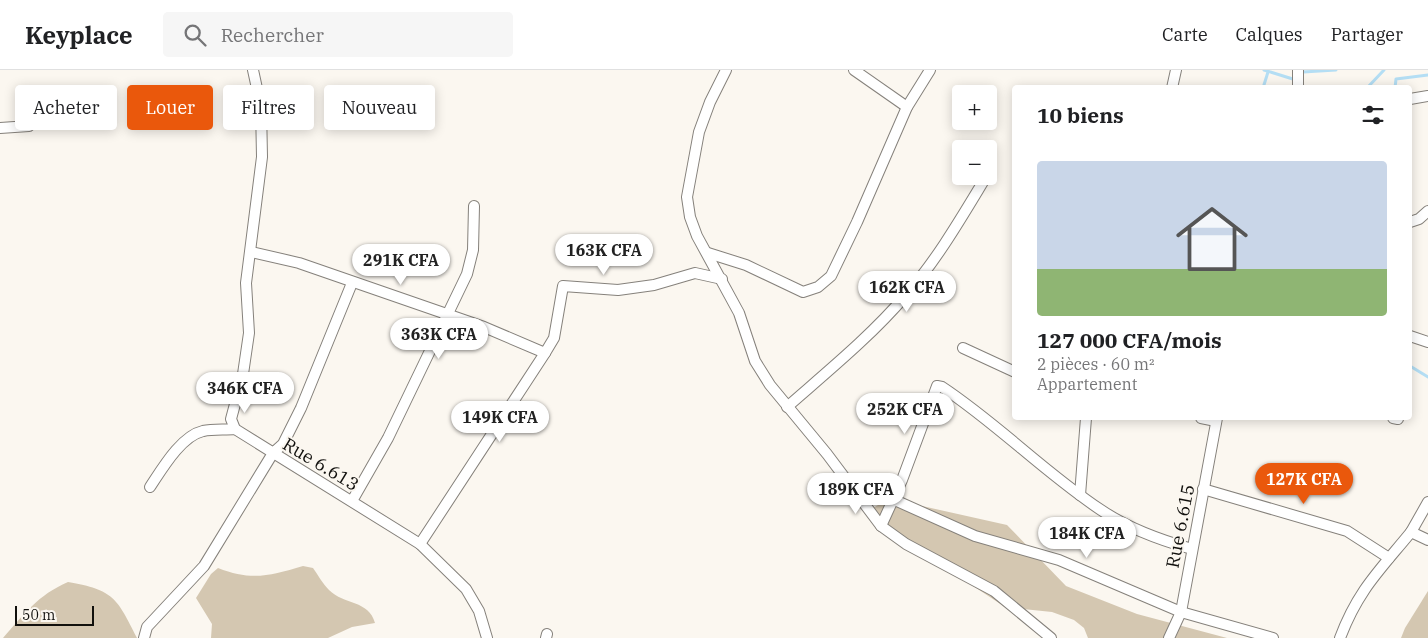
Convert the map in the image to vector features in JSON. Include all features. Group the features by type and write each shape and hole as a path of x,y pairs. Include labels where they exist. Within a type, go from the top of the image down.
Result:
{"street":[{"path":"150,487 168,460 192,437 202,431 235,429 232,419 243,374 249,333 246,283 262,157 261,107 253,70"},
{"path":"726,70 698,132 687,197 690,217 697,236 722,278 739,313 755,361 787,407 827,454 881,526 923,554 994,591 1051,638"},
{"path":"854,70 906,107"},
{"path":"708,253 746,264 803,292 818,287 831,276 858,222 906,107 930,70"},
{"path":"1173,85 1176,70"},
{"path":"1298,70 1298,85"},
{"path":"1412,99 1428,96"},
{"path":"0,128 15,127"},
{"path":"787,407 869,334 907,294 948,238 981,185"},
{"path":"352,501 388,438 467,274 473,250 474,206"},
{"path":"1412,221 1419,219 1428,211"},
{"path":"251,252 299,263 352,283 484,327 542,352"},
{"path":"420,544 542,352 554,338 563,286 618,290 654,286 695,273 722,278"},
{"path":"144,638 147,627 204,566 273,453 283,444 297,416 352,283"},
{"path":"1412,337 1428,342"},
{"path":"963,348 1012,371"},
{"path":"881,526 937,386 942,387 987,418 1102,511 1138,531 1192,549"},
{"path":"1080,495 1086,420"},
{"name":"Rue 6.615","path":"1169,638 1181,612 1217,420"},
{"name":"Rue 6.613","path":"235,429 420,544 466,589 479,611 487,638"},
{"path":"1203,488 1347,531 1389,558"},
{"path":"852,489 893,500 975,536 1059,560 1181,612 1273,638"},
{"path":"1340,638 1359,596 1373,575 1411,532 1428,502"},
{"path":"1411,532 1428,540"}],"shaded area":[{"path":"883,502 922,506 1007,525 1066,586 1137,614 1227,638 1088,638 1084,628 1074,620 1052,612 1005,607 870,518 873,508"},
{"path":"303,566 313,568 327,588 335,595 362,606 372,616 375,623 352,627 328,638 211,638 212,624 196,598 211,574 218,568 241,575 261,576"},
{"path":"68,582 95,588 112,598 119,605 137,638 3,638 40,599"},
{"path":"1428,591 1428,638 1401,638 1405,628"}],"waterway":[{"path":"1264,70 1296,80"},
{"path":"1303,72 1336,70"},
{"path":"1370,85 1384,70"},
{"path":"1264,85 1268,72"},
{"path":"1395,85 1396,79 1428,75"},
{"path":"1412,367 1428,377"}]}
